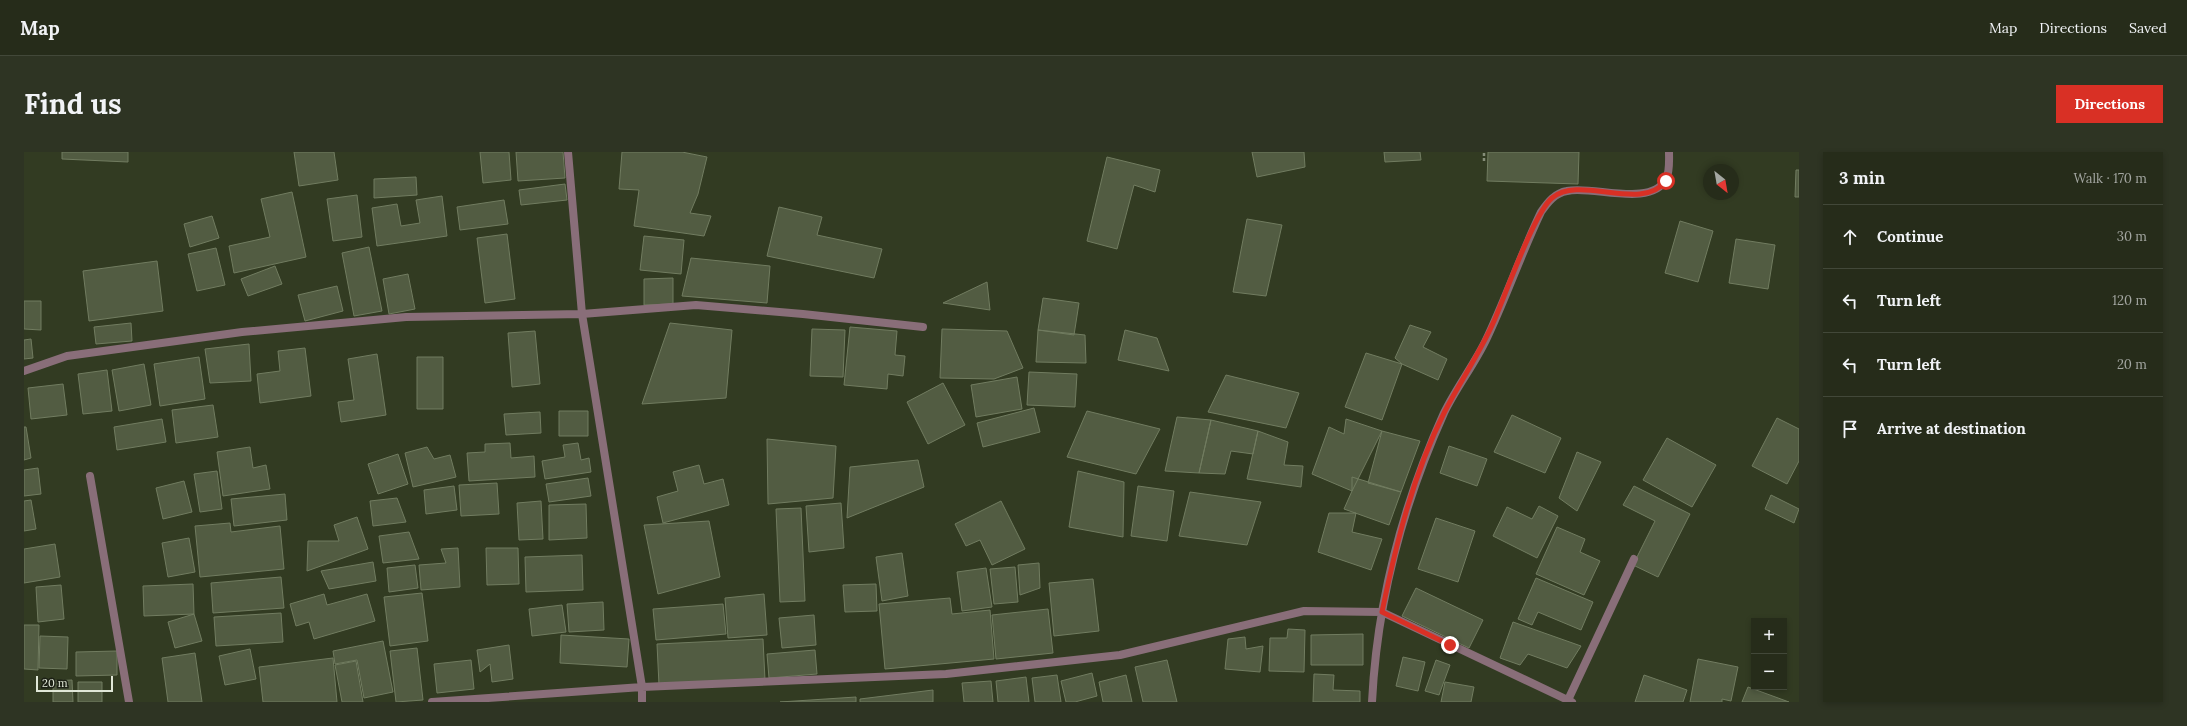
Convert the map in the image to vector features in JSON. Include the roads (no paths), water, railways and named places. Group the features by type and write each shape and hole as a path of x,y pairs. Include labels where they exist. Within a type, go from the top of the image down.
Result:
{"street":[{"path":"568,152 582,314 642,687 642,702"},
{"path":"1372,702 1382,612 1396,546 1422,466 1445,411 1486,340 1544,208 1551,199 1565,191 1576,190 1627,194 1655,191 1662,185 1668,176 1669,152"},
{"path":"24,371 67,356 242,332 406,317 582,314 696,305 802,314 923,327"},
{"path":"90,476 129,702"},
{"path":"432,702 642,687 946,674 1120,655 1304,611 1382,612 1570,701 1634,559"}]}
